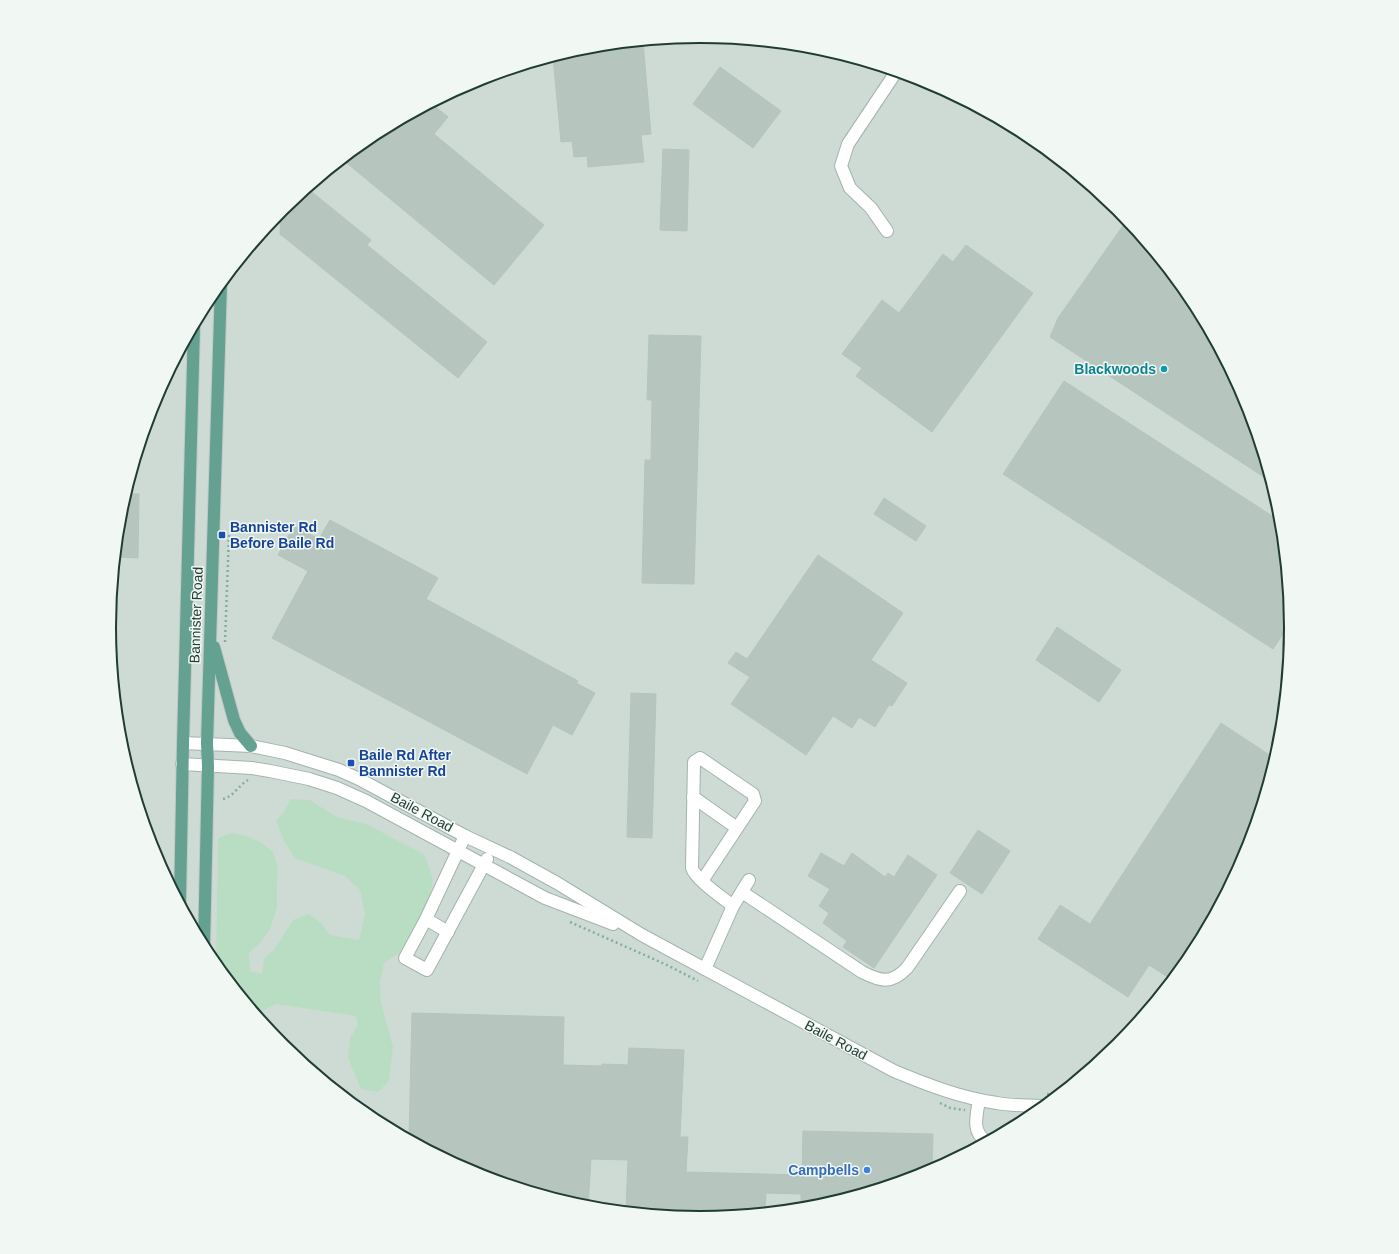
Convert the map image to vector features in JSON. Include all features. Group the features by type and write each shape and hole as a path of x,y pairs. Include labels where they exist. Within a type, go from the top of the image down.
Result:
{"main road":[{"name":"Bannister Road","path":"204,935 208,766 207,743 220,295"},
{"name":"Bannister Road","path":"180,893 182,764 194,335"},
{"path":"211,636 234,720 240,733 251,746"}],"street":[{"path":"887,231 871,208 850,188 841,166 848,144 893,76"},
{"name":"Baile Road","path":"183,743 251,746 285,753 339,770 558,883 642,935 894,1071 927,1085 963,1097 998,1104 1034,1106"},
{"path":"702,881 755,801 755,797 753,794 700,758 694,762 692,868 695,875 702,881 733,906"},
{"name":"Baile Road","path":"182,764 252,768 309,779 337,788 366,801 545,898 642,935"},
{"path":"693,797 737,828"},
{"path":"465,836 426,919 405,958 427,970 492,849"},
{"path":"705,969 733,906 749,880"},
{"path":"742,892 862,972 873,978 884,981 895,978 903,973 960,891"},
{"path":"426,919 448,932"},
{"path":"979,1100 976,1127 978,1134 982,1138"}],"path":[{"path":"225,647 229,534"},
{"path":"223,800 227,799 243,783 250,779"},
{"path":"569,922 667,965 700,982"},
{"path":"939,1102 950,1108 977,1112"}],"shaded area":[{"path":"661,44 738,44 776,48 813,54 851,63 887,74 923,87 992,121 1024,141 1085,188 1139,242 1163,271 1205,335 1223,369 1253,439 1264,476 1279,551 1284,627 1279,703 1264,778 1253,815 1223,885 1205,919 1163,983 1139,1012 1085,1066 1055,1090 1024,1113 958,1151 923,1167 851,1191 813,1200 738,1210 661,1210 623,1206 586,1200 548,1191 512,1180 476,1167 407,1133 375,1113 314,1066 260,1012 236,983 194,919 176,885 146,815 135,778 120,703 116,627 117,589 120,551 135,476 146,439 176,369 194,335 236,271 260,242 314,188 375,141 441,103 476,87 548,63 586,54"}],"green space":[{"path":"291,799 310,800 337,817 366,824 425,855 433,880 428,904 409,939 399,953 384,963 380,982 381,1003 393,1047 389,1081 378,1092 361,1089 348,1058 350,1038 358,1025 356,1016 276,1004 260,1012 236,983 216,954 218,838 231,833 247,836 262,843 273,852 278,868 277,908 270,929 261,942 249,953 250,971 262,974 264,958 274,950 293,920 309,914 321,923 330,935 359,940 365,914 360,890 345,876 295,858 284,841 276,821 283,813"}],"building":[{"path":"643,46 651,134 641,135 644,162 588,167 587,156 574,157 572,141 561,142 553,62 586,54"},
{"path":"720,67 781,111 753,148 693,104"},
{"path":"435,106 448,117 434,134 544,225 494,285 346,162 375,141"},
{"path":"663,149 689,150 687,231 660,230"},
{"path":"311,191 371,240 367,245 487,342 458,378 280,234 281,221"},
{"name":"Blackwoods","path":"1123,226 1163,271 1205,335 1239,404 1253,439 1264,477 1050,337 1058,318"},
{"path":"966,245 1033,293 932,432 856,376 862,368 842,354 882,300 899,313 943,254 953,262"},
{"path":"649,335 701,336 694,584 642,583 645,460 651,460 652,400 647,400"},
{"path":"1064,381 1273,516 1279,551 1284,633 1273,649 1003,474"},
{"path":"131,494 139,494 138,558 120,557"},
{"path":"884,498 926,526 916,541 874,514"},
{"path":"330,520 438,578 426,599 578,681 576,683 595,693 572,735 553,725 527,774 272,638 308,571 278,555 294,526 319,539"},
{"path":"818,555 903,613 871,660 907,683 892,706 889,705 875,727 859,717 852,728 833,716 806,755 731,704 750,677 728,663 736,652 747,659"},
{"path":"1057,627 1121,670 1099,702 1036,660"},
{"path":"631,693 656,694 652,838 627,837"},
{"path":"1221,723 1269,755 1253,815 1223,885 1205,919 1167,977 1149,965 1128,997 1038,939 1060,905 1090,924"},
{"path":"978,830 1010,851 982,894 950,873"},
{"path":"821,853 844,866 852,853 885,877 888,873 894,877 908,855 937,875 874,968 843,947 847,941 823,923 829,913 819,906 830,889 808,876"},
{"path":"412,1013 564,1017 563,1065 628,1065 629,1048 684,1050 680,1137 688,1137 686,1172 802,1175 803,1131 933,1134 932,1163 887,1180 851,1191 813,1200 801,1202 801,1194 766,1193 765,1207 738,1210 700,1211 661,1210 626,1206 628,1160 591,1159 588,1200 548,1191 476,1167 409,1134"}],"place":[{"name":"Blackwoods","path":"1164,369"},
{"name":"Bannister Rd Before Baile Rd","path":"222,535"},
{"name":"Baile Rd After Bannister Rd","path":"351,763"},
{"name":"Campbells","path":"867,1170"}]}
